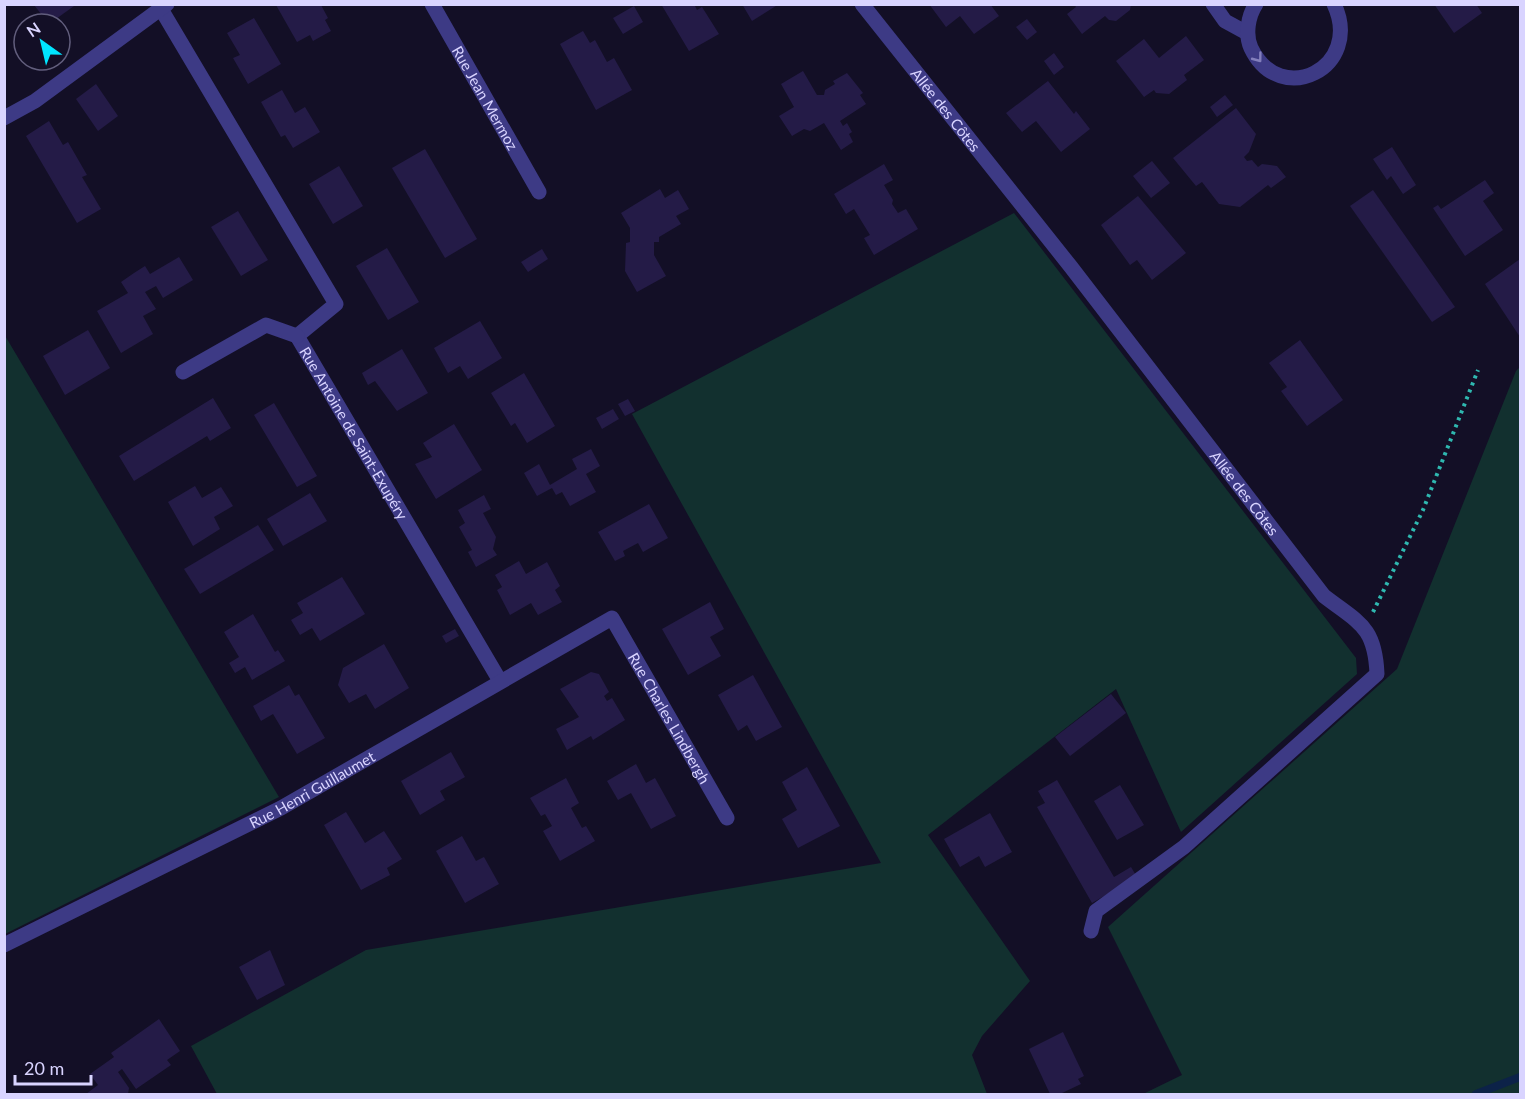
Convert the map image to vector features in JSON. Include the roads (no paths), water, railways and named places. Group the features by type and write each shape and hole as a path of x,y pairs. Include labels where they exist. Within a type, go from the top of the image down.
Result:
{"street":[{"name":"Rue Jean Mermoz","path":"432,4 538,192"},
{"name":"Allée des Côtes","path":"862,4 1071,267 1324,596 1365,628 1376,648 1377,674 1184,847 1096,911 1091,931"},
{"path":"1213,4 1226,21 1247,33"},
{"path":"1256,4 1251,11 1247,33 1256,58 1267,69 1288,77 1312,75 1327,64 1338,50 1342,27 1334,4"},
{"path":"4,118 35,101 164,7"},
{"name":"Rue Antoine de Saint-Exupéry","path":"164,7 336,304 297,336 500,681"},
{"path":"183,372 267,325 297,336"},
{"name":"Rue Henri Guillaumet","path":"4,945 281,808 612,618"},
{"name":"Rue Charles Lindbergh","path":"612,618 727,818"}],"waterway":[{"path":"1476,1094 1520,1077"}]}
